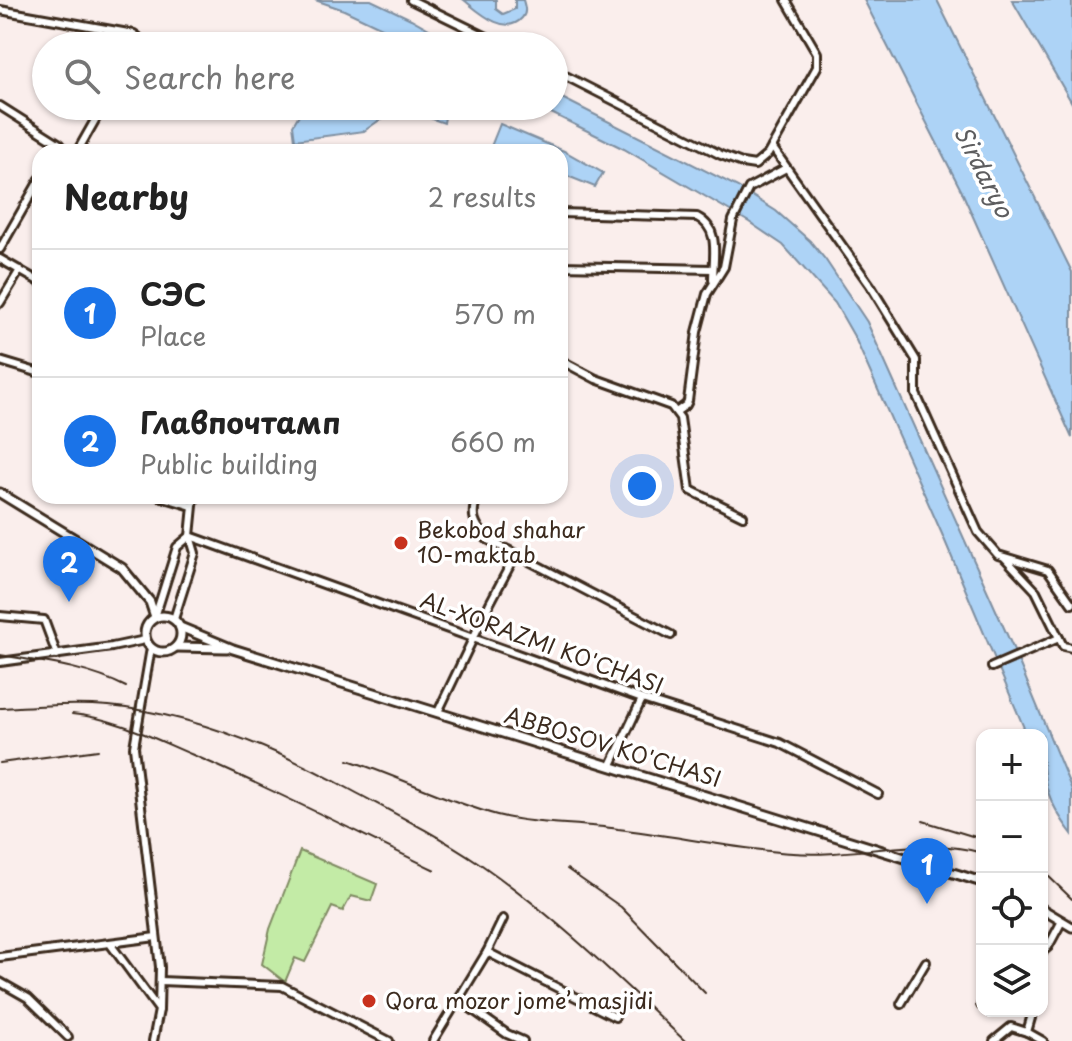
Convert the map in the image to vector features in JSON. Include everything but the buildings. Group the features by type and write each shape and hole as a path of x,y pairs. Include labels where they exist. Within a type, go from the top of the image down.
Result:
{"main road":[{"path":"0,493 122,568 150,602 155,617"},
{"path":"165,615 174,619 180,627 181,638 176,647 165,652 151,648 145,640 147,624 155,617 165,615"},
{"name":"ABBOSOV KO'CHASI","path":"180,627 233,649 976,880"},
{"name":"ABBOSOV KO'CHASI","path":"176,647 233,649"},
{"path":"1048,913 1072,927"}],"street":[{"path":"411,0 476,32"},
{"path":"568,77 742,163 755,165 772,147 817,67 817,53 786,0"},
{"path":"0,10 123,32"},
{"path":"0,106 60,144"},
{"path":"82,144 95,120"},
{"path":"772,147 870,285 916,360 916,394 978,532 998,555 1048,570 1072,604"},
{"path":"676,412 688,401 697,332 707,294 724,267 733,220 749,188 786,168"},
{"path":"0,249 32,193"},
{"path":"568,213 697,217 714,233 713,284"},
{"path":"0,259 32,277"},
{"path":"568,266 713,269"},
{"path":"0,303 20,270"},
{"path":"0,361 32,371"},
{"path":"568,364 596,379 661,401 676,412 680,418 690,490 743,516"},
{"path":"174,619 195,553 190,536 192,506 185,504"},
{"path":"476,504 475,524 487,539 671,635"},
{"path":"155,617 177,547 190,536"},
{"name":"AL-XORAZMI KO'CHASI","path":"190,536 642,699 780,743 878,794"},
{"path":"438,712 516,554"},
{"path":"1004,557 1036,591 1063,646 1072,648"},
{"path":"0,616 44,620 57,655"},
{"path":"992,667 1059,638"},
{"path":"0,662 145,640"},
{"path":"151,648 134,747 160,981 153,1041"},
{"path":"611,765 642,699"},
{"path":"433,1041 487,952 503,919"},
{"path":"1048,947 1062,921"},
{"path":"0,957 156,937"},
{"path":"111,945 159,1010"},
{"path":"487,952 615,1017"},
{"path":"901,1004 926,962"},
{"path":"160,981 282,986 389,1041"},
{"path":"0,982 28,998 68,1037"},
{"path":"459,1000 507,1034 523,1041"},
{"path":"1027,1032 1031,1017"},
{"path":"994,1041 1011,1027 1043,1041"},
{"path":"502,1041 507,1034"}],"green space":[{"path":"300,851 377,884 371,901 351,896 343,911 332,907 305,962 295,958 285,982 262,964 270,929"}],"water":[{"path":"315,0 371,0 434,32 390,32"},
{"path":"464,0 496,0 496,9 503,14 515,9 515,0 523,0 525,12 515,23 500,24"},
{"name":"Sirdaryo","path":"864,0 937,0 1072,272 1072,438 962,192"},
{"path":"1012,0 1072,0 1072,103"},
{"path":"568,101 738,187 776,211 825,259 867,322 1047,729 1024,729 855,338 835,303 783,245 624,149 565,120 568,120"},
{"path":"296,120 380,120 364,131 295,140 293,125"},
{"path":"500,124 547,144 492,144"},
{"path":"568,153 603,173 595,187 568,176"},
{"path":"1048,732 1072,790 1072,834 1050,798"}],"railway":[{"path":"0,655 80,670 126,687"},
{"path":"0,708 82,705 141,710 235,736 325,776 448,844 507,883 611,971 685,1041"},
{"path":"72,714 119,724 148,736 254,782 435,870"},
{"path":"0,763 98,750"},
{"path":"348,760 478,809 527,821 603,827 793,853 840,853 912,846 976,852"},
{"path":"923,821 976,837"},
{"path":"567,869 621,907 705,993"},
{"path":"1045,873 1072,899"}],"place":[{"name":"Bekobod shahar 10-maktab","path":"401,543"},
{"name":"Главпочтамп","path":"69,602"},
{"name":"СЭС","path":"927,904"},
{"name":"Qora mozor jome’ masjidi","path":"369,1001"}]}
